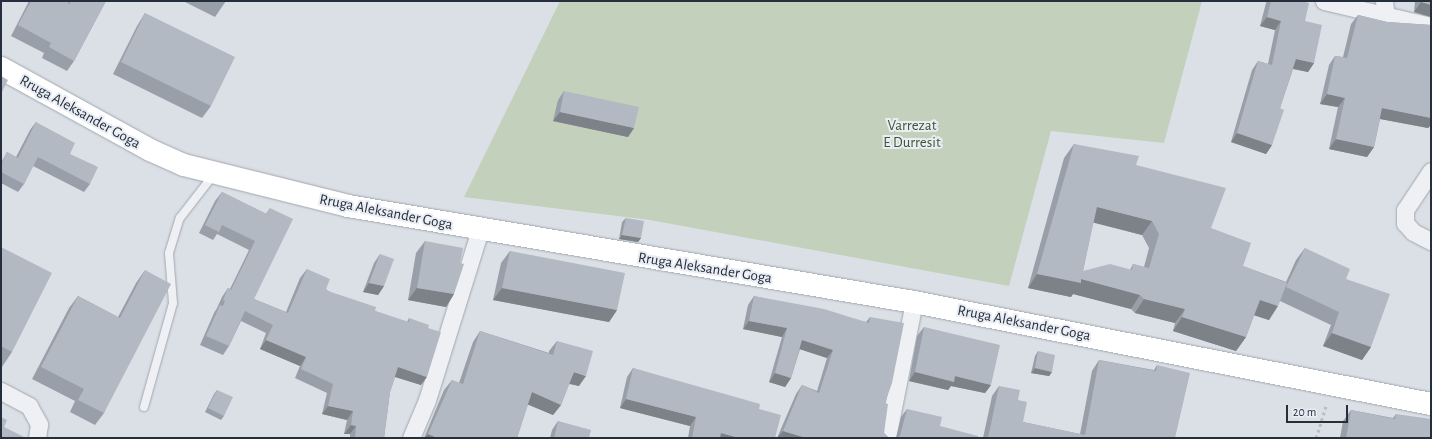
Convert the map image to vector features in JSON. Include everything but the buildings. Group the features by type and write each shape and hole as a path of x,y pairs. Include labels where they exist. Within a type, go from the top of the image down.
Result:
{"main road":[{"name":"Rruga Aleksander Goga","path":"1,68 150,150 184,165 348,206 480,230 914,302 1431,404"}],"street":[{"path":"1324,1 1385,9 1431,26"},
{"path":"1431,171 1406,210 1405,223 1413,232 1431,241"},
{"path":"411,438 428,400 480,230"},
{"path":"887,438 914,302"},
{"path":"1,391 29,406 39,424 37,438"}],"lane":[{"path":"144,407 173,303 169,253 180,218 214,173"}],"path":[{"path":"1316,438 1333,384"}],"green space":[{"name":"Varrezat E Durresit","path":"560,1 1202,1 1164,143 1051,131 1009,286 650,220 464,197"}]}
